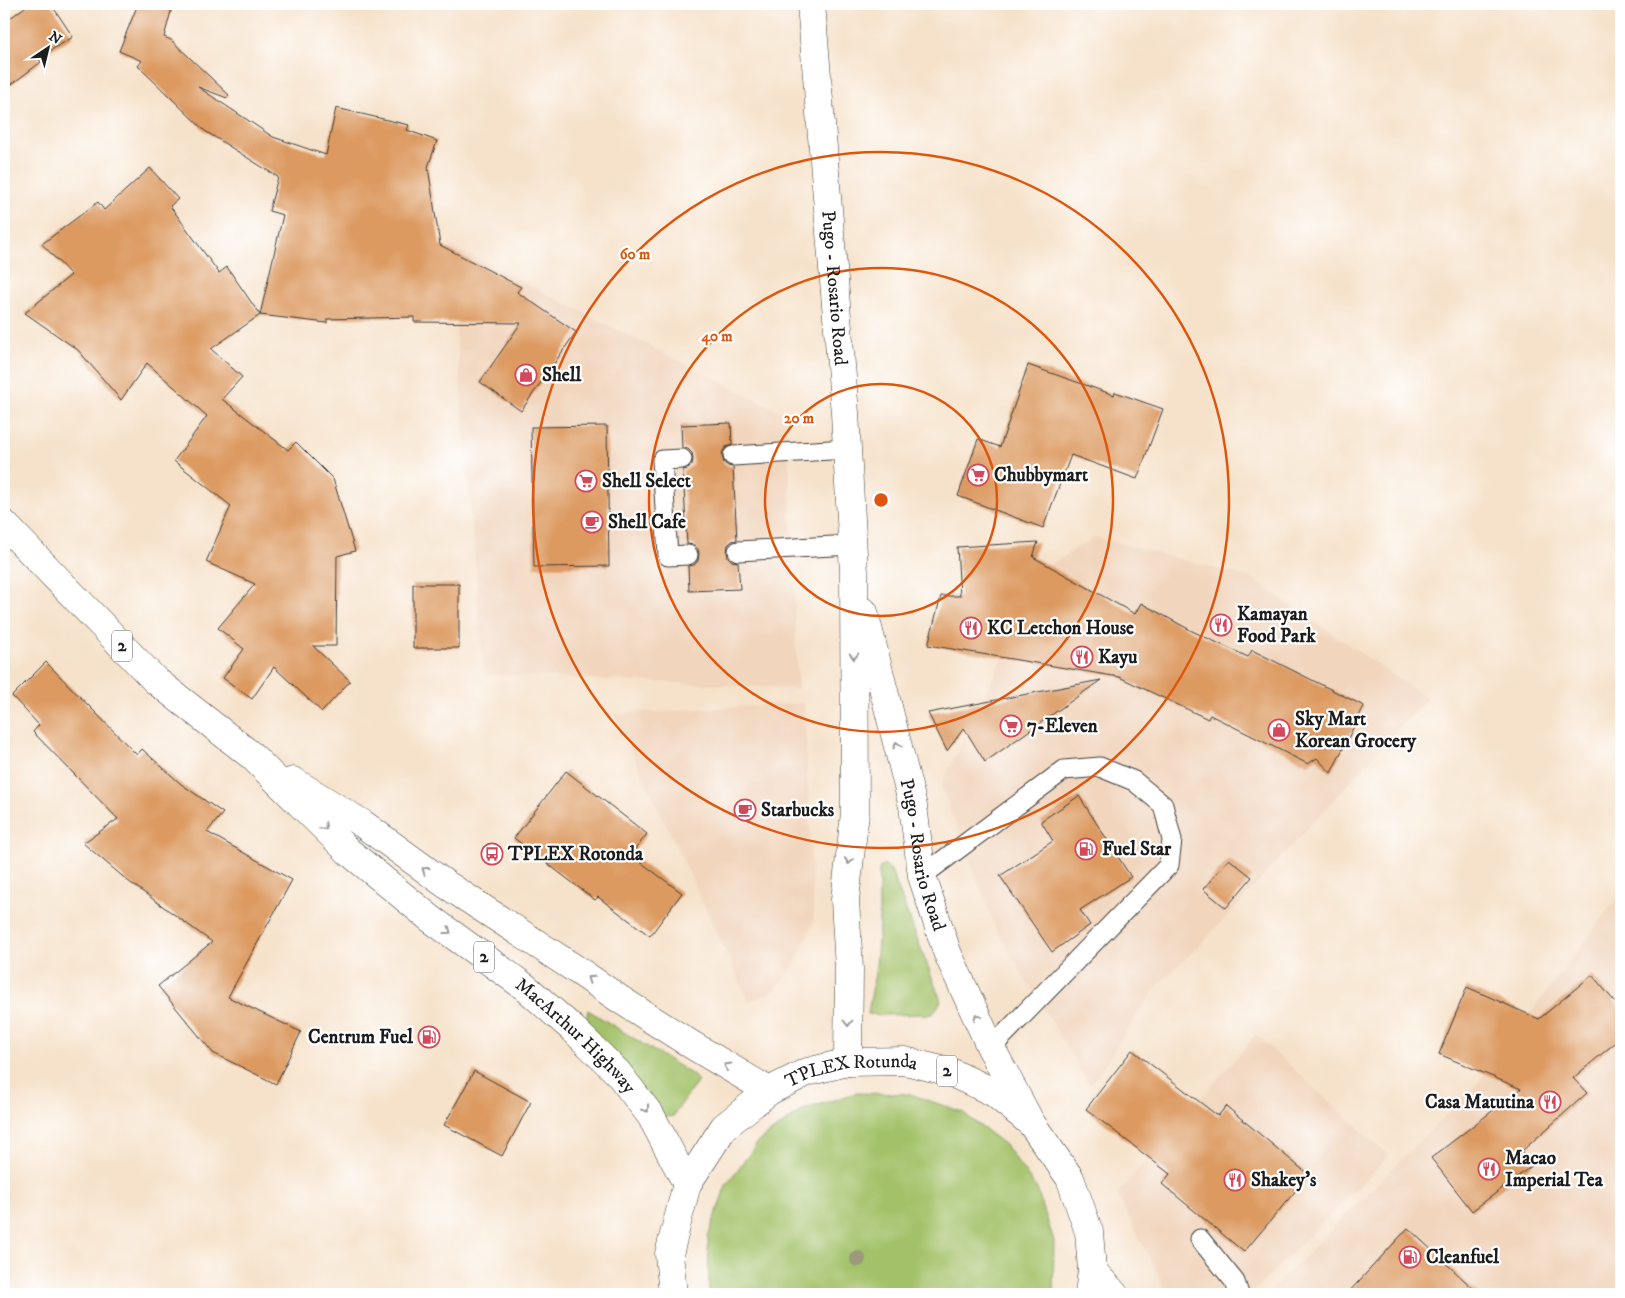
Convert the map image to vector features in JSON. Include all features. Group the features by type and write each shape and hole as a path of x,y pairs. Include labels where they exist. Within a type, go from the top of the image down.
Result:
{"main road":[{"name":"Pugo - Rosario Road","path":"811,4 847,449 854,572 855,813 845,900 849,969 848,1062"},
{"name":"MacArthur Highway","path":"4,524 156,680 252,756 348,851 431,919 526,988 580,1036 618,1073 651,1116 687,1184"},
{"name":"Pugo - Rosario Road","path":"854,572 913,806 922,876 947,952 991,1048 1031,1122"},
{"name":"MacArthur Highway","path":"252,756 363,824 444,883 621,1000 769,1091"},
{"name":"TPLEX Rotunda","path":"673,1294 670,1254 687,1184 724,1128 769,1091 807,1072 848,1062 905,1061 950,1072 993,1092 1031,1122 1070,1178 1089,1232 1091,1282"},
{"name":"2","path":"1091,1282 1114,1294"}],"lane":[{"path":"732,456 847,449"},
{"path":"682,459 662,460 668,556 688,555"},
{"path":"738,551 853,545"},
{"path":"922,876 1064,770 1100,767 1134,781 1163,805 1172,840 1169,865 991,1048"},
{"path":"1200,1239 1235,1282 1239,1294"}],"shaded area":[{"path":"449,245 787,415 798,689 484,674"},
{"path":"1095,537 1251,578 1427,698 1206,939 1156,987 1090,1086 997,931 941,786 1046,567"},
{"path":"804,703 814,922 793,967 775,990 749,1001 614,714"},
{"path":"1621,893 1621,1294 1267,1294 1476,1085"},
{"path":"1256,1035 1389,1156 1251,1294 1168,1294 1117,1194"}],"green space":[{"path":"884,864 891,870 941,1001 933,1014 868,1014 876,967 879,927 879,870"},
{"path":"588,1010 693,1075 698,1081 673,1116 663,1118 586,1020"},
{"path":"855,1093 910,1094 962,1112 1005,1145 1037,1189 1054,1241 1053,1294 709,1294 708,1237 726,1185 759,1141 803,1110"}],"building":[{"path":"29,4 51,4 73,37 38,58 41,62 4,90 4,12 9,19"},
{"path":"138,4 173,4 164,37 171,40 229,95 227,98 198,87 273,137 326,155 336,108 409,125 407,130 437,141 428,167 440,245 521,287 517,292 576,332 521,411 480,382 521,323 414,322 414,317 327,319 327,323 260,315 283,215 269,211 278,177 205,131 138,66 142,61 119,51"},
{"path":"150,168 178,199 170,206 219,273 227,267 260,315 211,349 242,377 222,399 288,450 296,442 333,479 355,551 337,556 336,646 313,646 350,681 322,712 274,667 252,699 223,678 244,649 218,628 255,584 206,562 231,506 174,461 207,416 147,363 121,400 78,350 25,313 71,275 42,244 98,202 104,210"},
{"path":"1028,365 1114,395 1115,392 1163,409 1137,479 1071,455 1043,528 958,496 978,439 1000,447"},
{"path":"731,423 732,445 726,447 722,456 724,463 733,467 737,540 732,541 728,545 727,552 728,557 732,561 738,562 740,589 689,591 688,566 694,565 698,561 699,554 698,549 694,545 687,544 683,470 688,469 692,465 693,458 692,453 688,449 682,448 681,425"},
{"path":"607,426 609,566 534,567 531,427"},
{"path":"1038,542 1033,557 1135,614 1141,603 1192,631 1248,657 1252,650 1364,706 1331,773 1317,758 1308,764 1210,715 1208,719 1119,677 928,645 941,596 960,596 957,547"},
{"path":"413,584 459,584 459,648 413,648"},
{"path":"46,662 137,755 142,749 181,784 223,813 207,832 292,880 228,997 301,1032 276,1084 213,1053 158,986 212,942 128,881 83,843 118,819 33,732 39,725 12,696"},
{"path":"1101,680 985,762 964,728 947,751 928,713"},
{"path":"566,771 647,834 631,855 682,893 650,936 598,897 595,900 514,838"},
{"path":"1079,796 1131,877 1080,910 1090,925 1052,952 1000,876 1053,841 1041,821"},
{"path":"1229,859 1252,877 1226,908 1203,889"},
{"path":"1592,975 1621,1009 1621,1038 1573,1078 1587,1093 1522,1151 1533,1165 1472,1211 1431,1158 1521,1089 1439,1054 1467,987 1539,1019"},
{"path":"1132,1050 1218,1116 1226,1106 1309,1175 1244,1252 1162,1184 1170,1174 1086,1109"},
{"path":"474,1071 531,1102 502,1156 444,1125"},
{"name":"Cleanfuel","path":"1408,1228 1479,1294 1347,1294"}],"place":[{"name":"Shell","path":"526,375"},
{"name":"Chubbymart","path":"978,475"},
{"name":"Shell Select","path":"586,481"},
{"name":"Shell Cafe","path":"592,522"},
{"name":"Kamayan Food Park","path":"1221,625"},
{"name":"KC Letchon House","path":"971,628"},
{"name":"Kayu","path":"1082,657"},
{"name":"7-Eleven","path":"1011,726"},
{"name":"Sky Mart Korean Grocery","path":"1279,730"},
{"name":"Starbucks","path":"745,810"},
{"name":"Fuel Star","path":"1086,849"},
{"name":"TPLEX Rotonda","path":"492,854"},
{"name":"Centrum Fuel","path":"429,1037"},
{"name":"Casa Matutina","path":"1550,1102"},
{"name":"Macao Imperial Tea","path":"1489,1169"},
{"name":"Shakey's","path":"1235,1180"},
{"name":"Cleanfuel","path":"1410,1257"}]}
